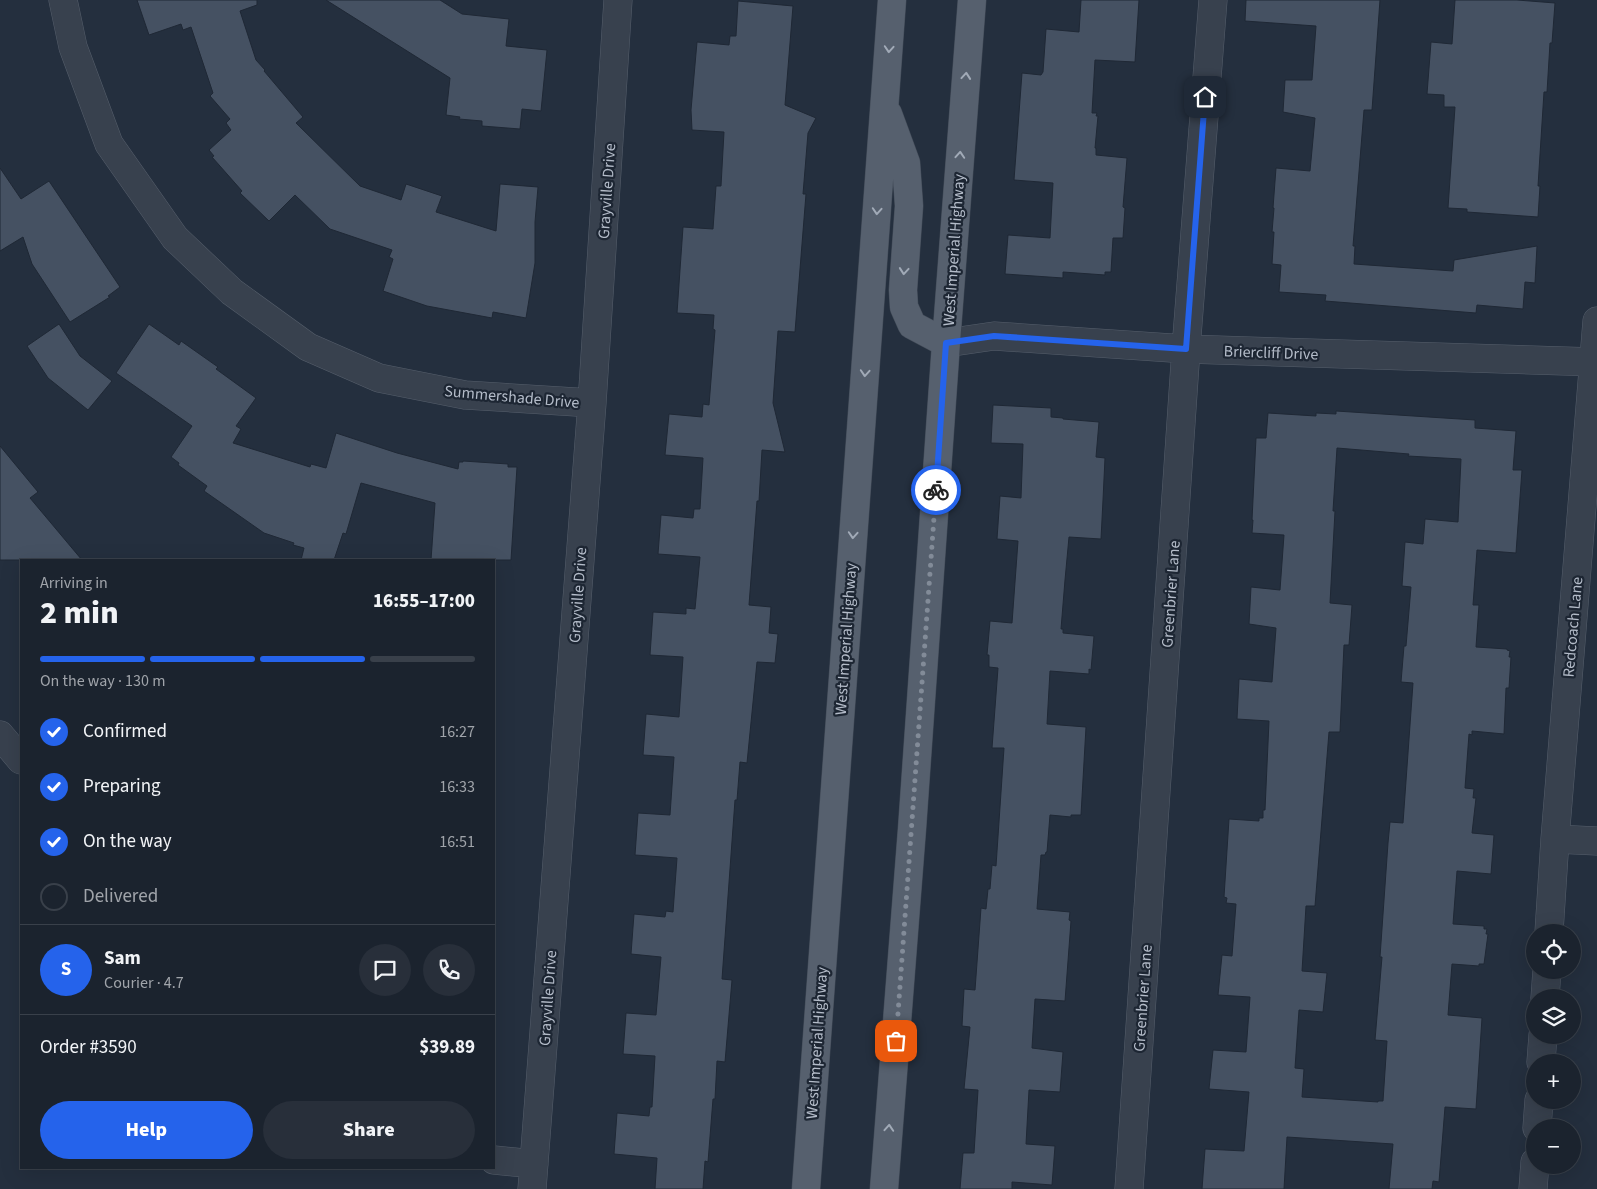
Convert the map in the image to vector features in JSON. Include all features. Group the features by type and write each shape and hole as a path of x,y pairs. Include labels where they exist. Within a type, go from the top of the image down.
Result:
{"main road":[{"name":"West Imperial Highway","path":"806,1189 892,0"},
{"name":"West Imperial Highway","path":"884,1189 972,0"},
{"path":"885,104 906,163 910,206 902,290 904,307 912,325 946,343"}],"street":[{"name":"Summershade Drive","path":"63,0 73,47 109,144 175,238 232,292 308,346 379,378 465,395 592,403"},
{"name":"Grayville Drive","path":"533,1176 592,403 618,0"},
{"name":"Greenbrier Lane","path":"1129,1189 1186,349 1213,0"},
{"name":"Redcoach Lane","path":"1550,924 1555,838 1596,362 1597,321"},
{"name":"Briercliff Drive","path":"946,343 994,336 1186,349 1596,362"},
{"path":"0,735 20,759"},
{"path":"1555,838 1597,842"},
{"path":"495,1160 533,1176"},
{"path":"1533,1189 1534,1174"}],"building":[{"path":"137,0 257,0 257,5 240,11 256,60 303,117 296,123 360,186 401,200 406,184 442,196 436,212 496,231 500,184 538,187 535,222 535,263 526,318 493,312 492,318 427,306 383,291 393,259 389,257 392,250 330,229 295,195 269,221 240,193 242,191 212,157 214,156 209,150 231,130 226,123 230,119 210,96 213,93 191,27 183,30 181,24 149,35"},
{"path":"326,0 440,0 462,14 509,19 506,46 547,50 541,111 522,109 520,129 482,126 482,121 459,119 460,117 446,115 450,78"},
{"path":"1081,0 1139,0 1135,62 1095,60 1092,113 1097,113 1096,116 1098,116 1096,155 1127,158 1123,207 1125,208 1123,238 1113,238 1111,272 1105,272 1105,275 1063,272 1063,278 1005,274 1008,235 1050,238 1053,183 1014,180 1022,73 1041,75 1043,72 1046,29 1079,32"},
{"path":"1246,0 1380,0 1372,110 1364,110 1353,246 1355,246 1354,264 1453,271 1454,260 1537,246 1535,283 1525,282 1523,309 1477,305 1476,313 1325,301 1326,295 1279,292 1281,265 1272,264 1276,168 1310,171 1315,118 1283,112 1285,80 1312,80 1316,26 1245,21"},
{"path":"1455,0 1517,0 1555,3 1547,92 1544,92 1538,217 1467,212 1467,209 1448,208 1455,107 1444,107 1444,95 1427,94 1431,42 1452,44"},
{"path":"738,1 793,6 785,105 816,118 808,133 803,194 806,194 795,332 778,331 773,403 785,452 762,450 759,501 757,501 749,605 771,607 769,633 778,634 775,663 757,662 747,763 740,762 737,800 735,800 722,979 732,980 725,1062 717,1061 715,1099 713,1099 708,1162 705,1161 703,1189 655,1189 657,1158 614,1154 617,1113 649,1116 650,1107 652,1107 655,1056 623,1054 626,1013 656,1015 661,957 631,954 634,914 665,917 666,911 673,912 677,858 635,855 638,813 670,815 674,757 643,755 646,714 679,717 683,657 650,655 653,612 686,614 686,608 695,609 700,557 658,554 661,515 693,518 694,509 700,509 703,458 665,455 669,414 702,417 703,404 709,405 715,330 713,329 714,315 677,313 683,227 713,229 716,186 721,186 724,132 692,130 691,110 697,42 729,45 730,36 736,36"},
{"path":"0,168 21,199 49,181 120,287 108,296 110,297 70,322 32,264 23,237 0,251"},
{"path":"59,324 80,356 112,381 88,410 48,378 27,346"},
{"path":"149,324 179,345 181,341 218,367 216,369 256,398 236,426 241,429 233,443 310,467 311,464 326,468 336,433 397,453 458,469 459,462 463,461 508,464 508,467 517,467 511,560 431,559 435,503 361,483 346,534 343,533 334,559 301,559 304,548 264,533 204,491 207,486 178,465 179,463 171,457 192,426 116,373"},
{"path":"993,405 1051,408 1051,417 1099,422 1096,457 1105,458 1101,539 1069,537 1061,629 1063,629 1063,633 1094,636 1091,670 1089,669 1089,674 1050,671 1047,724 1086,727 1081,815 1071,815 1071,817 1050,815 1047,852 1045,855 1041,855 1037,909 1070,912 1069,920 1071,921 1065,1001 1035,999 1032,1048 1063,1052 1060,1092 1029,1090 1026,1144 1055,1146 1052,1185 1012,1182 1012,1189 960,1189 963,1153 974,1153 978,1090 964,1089 970,1027 962,1026 964,989 975,990 981,908 986,909 992,865 996,866 1004,748 992,748 998,668 989,667 989,655 987,655 990,621 1012,623 1018,541 997,539 1000,496 1021,498 1023,444 991,443"},
{"path":"1336,411 1475,420 1475,428 1516,431 1513,470 1522,470 1516,553 1477,550 1473,605 1479,605 1476,647 1507,649 1510,651 1509,657 1511,657 1509,688 1506,688 1504,734 1472,731 1472,735 1469,734 1465,788 1474,789 1473,798 1476,798 1472,833 1494,835 1491,874 1457,871 1453,924 1484,926 1484,929 1487,929 1486,934 1488,934 1484,964 1479,964 1479,966 1452,964 1448,1015 1482,1018 1476,1109 1445,1107 1439,1182 1433,1181 1432,1189 1389,1189 1393,1144 1287,1137 1284,1189 1202,1189 1205,1149 1244,1151 1249,1092 1209,1089 1213,1050 1246,1052 1250,997 1218,995 1222,955 1232,956 1236,904 1226,903 1227,898 1224,897 1229,819 1259,821 1259,818 1263,818 1263,810 1265,810 1269,721 1237,719 1239,679 1272,682 1276,628 1249,624 1251,587 1280,590 1284,535 1252,533 1256,438 1266,438 1268,413 1316,416 1316,413 1336,414","holes":["1337,448 1409,454 1408,456 1461,459 1458,522 1425,519 1423,544 1405,542 1402,586 1411,587 1401,682 1413,683 1403,823 1390,822 1388,843 1380,957 1382,957 1375,1040 1387,1041 1383,1101 1302,1097 1304,1069 1295,1068 1299,1010 1323,1012 1327,973 1302,971 1306,906 1315,906 1329,732 1340,732 1344,645 1349,645 1352,605 1330,603"]},
{"path":"0,446 38,492 30,498 81,559 0,560"}],"way so far":[{"path":"896,1041 936,490"}],"route":[{"path":"936,490 946,343 994,336 1186,349 1205,97"}]}
